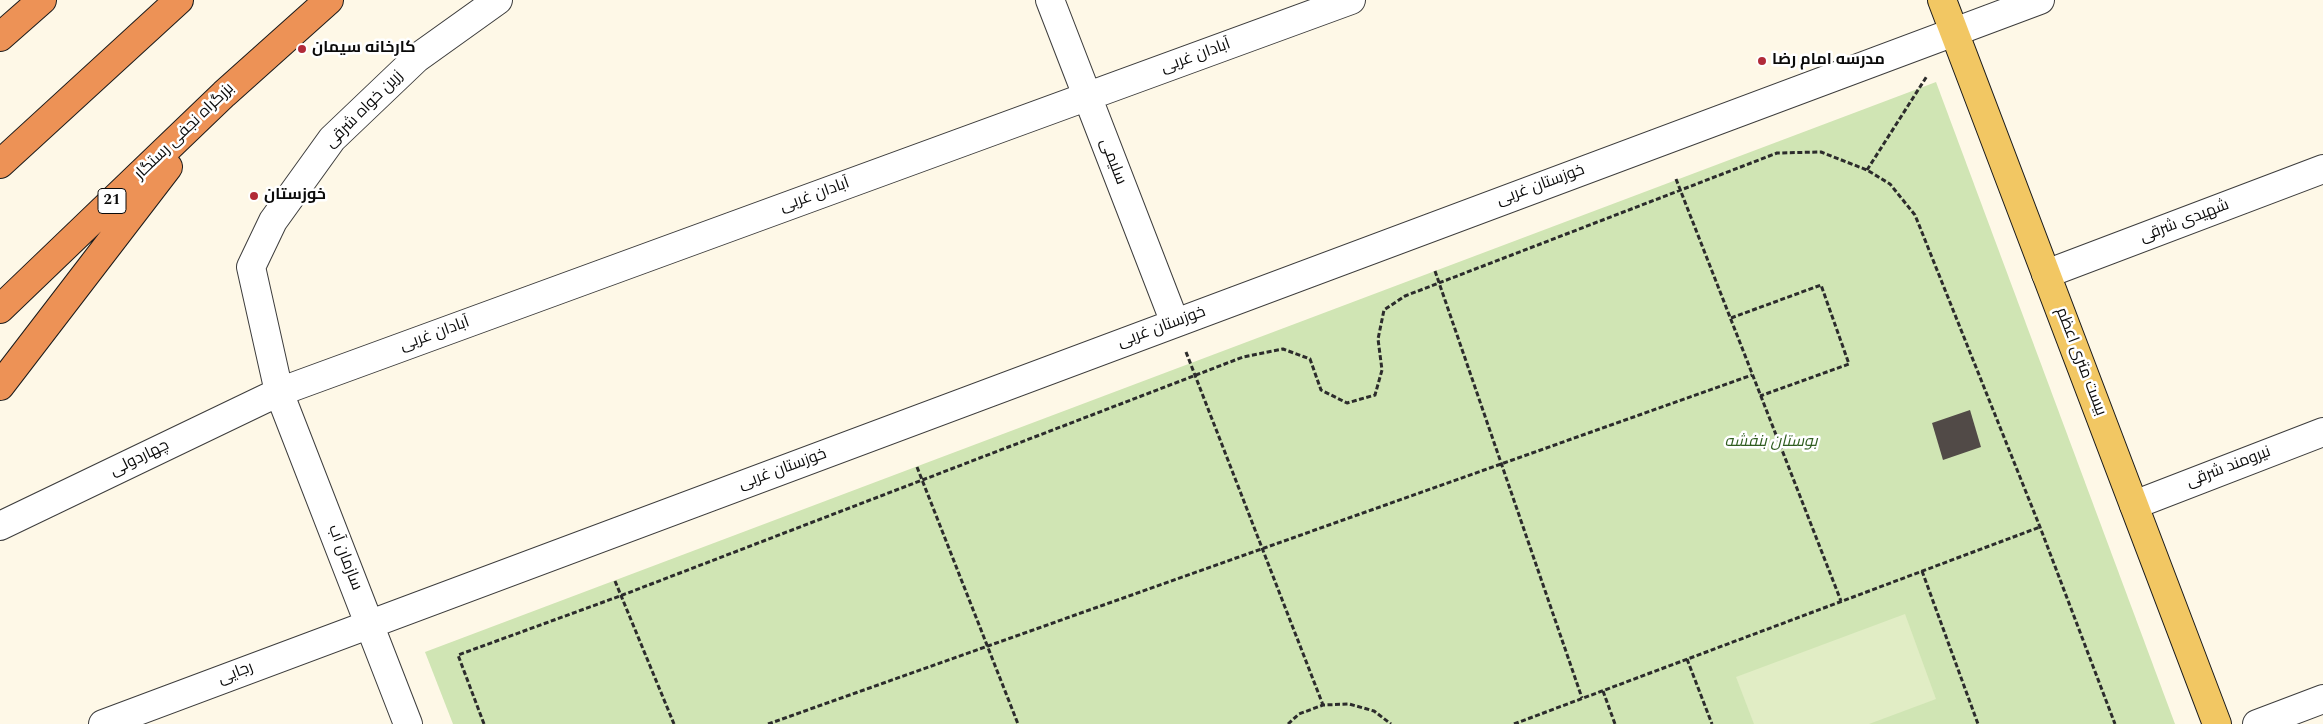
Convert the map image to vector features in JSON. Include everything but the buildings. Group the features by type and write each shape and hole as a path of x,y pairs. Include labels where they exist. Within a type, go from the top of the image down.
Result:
{"highway":[{"path":"0,37 42,0"},
{"path":"0,164 179,0"},
{"name":"بزرگراه نجفی رستگار","path":"0,309 224,94 329,0"},
{"path":"0,386 224,94"}],"main road":[{"name":"بیست متری اعظم","path":"1942,0 2218,724"}],"street":[{"name":"زرین خواه شرقی","path":"279,392 252,267 273,221 332,139 417,58 498,0"},
{"name":"سلیمی","path":"1050,0 1175,323"},
{"name":"آبادان غربی","path":"279,392 1351,0"},
{"path":"1955,32 2040,0"},
{"name":"خوزستان غربی","path":"370,624 1955,32"},
{"name":"شهیدی شرقی","path":"2046,274 2323,169"},
{"name":"چهاردولی","path":"0,526 279,392"},
{"name":"سازمان آب","path":"279,392 408,724"},
{"name":"نیرومند شرقی","path":"2134,505 2323,432"},
{"name":"رجایی","path":"103,724 370,624"},
{"path":"2257,724 2323,700"}],"path":[{"path":"1868,170 1929,73"},
{"path":"484,724 458,655 620,596 1243,358 1282,349 1310,359 1321,390 1347,403 1375,395 1382,370 1378,339 1384,310 1405,296 1777,153 1821,152 1868,170 1890,184 1915,215 2040,527 2115,724"},
{"path":"1676,178 1841,601"},
{"path":"1435,271 1582,699"},
{"path":"1730,318 1821,285 1849,364 1760,396"},
{"path":"1175,323 1323,705"},
{"path":"768,724 1752,375"},
{"path":"917,467 1018,724"},
{"path":"1514,724 2040,527"},
{"path":"1922,571 1978,724"},
{"path":"615,581 674,724"},
{"path":"1686,659 1712,724"},
{"path":"1603,691 1615,724"},
{"path":"1288,724 1299,714 1323,705 1349,704 1374,712 1391,724"}],"green space":[{"name":"بوستان بنفشه","path":"1936,82 2175,724 453,724 425,652"},
{"path":"1905,614 1936,699 1869,724 1754,724 1736,677"}],"place":[{"name":"کارخانه سیمان","path":"302,49"},
{"name":"مدرسه امام رضا","path":"1762,61"},
{"name":"خوزستان","path":"254,196"}]}
